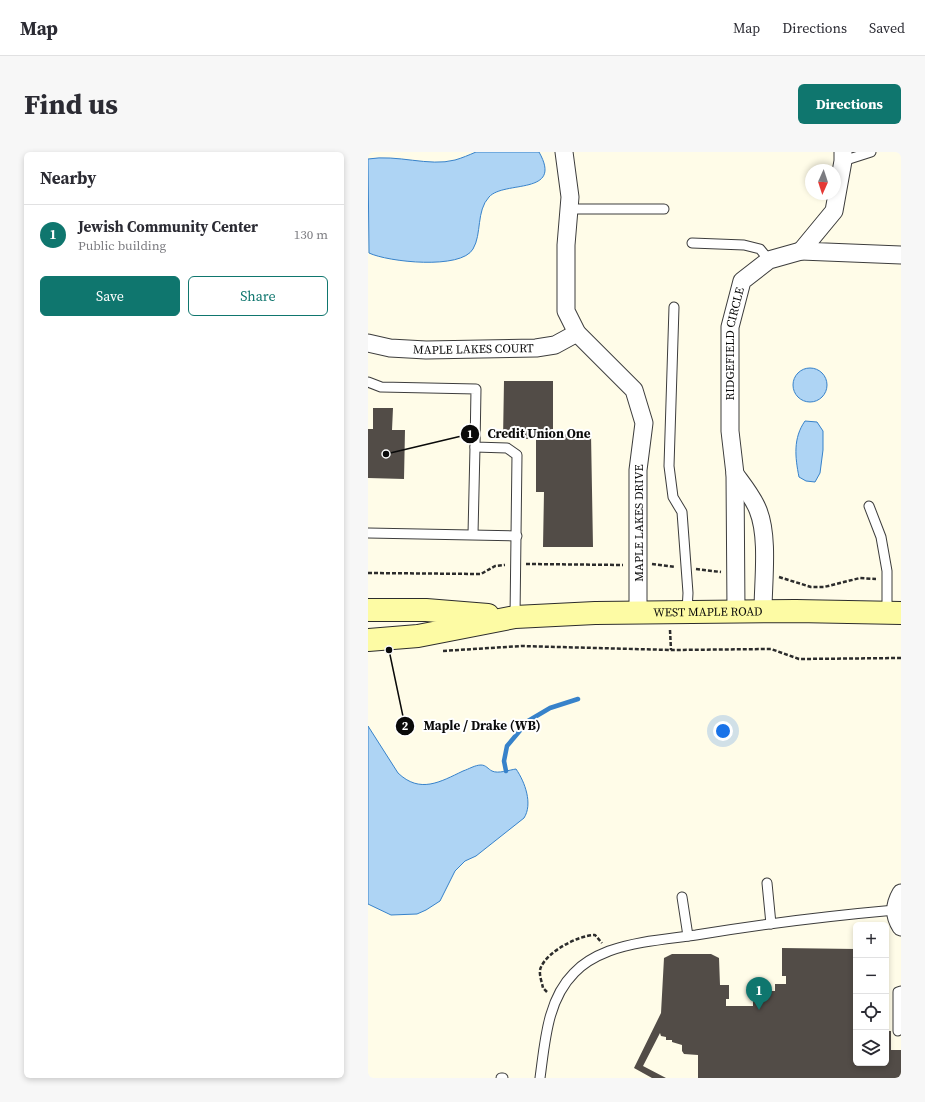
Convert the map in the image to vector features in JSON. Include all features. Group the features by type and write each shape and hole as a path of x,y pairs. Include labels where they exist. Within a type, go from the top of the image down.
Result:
{"main road":[{"name":"WEST MAPLE ROAD","path":"368,610 426,610 515,617 638,611 894,612"},
{"name":"WEST MAPLE ROAD","path":"368,640 418,636 515,617"}],"street":[{"name":"MAPLE LAKES DRIVE","path":"564,152 570,196 566,245 566,311 577,333 634,390 644,423 638,470 638,611"},
{"path":"801,251 834,211 843,156"},
{"name":"RIDGEFIELD CIRCLE","path":"736,611 735,474 730,431 730,327 742,281 770,260 801,251 901,255"},
{"name":"MAPLE LAKES COURT","path":"368,343 390,348 426,350 536,348 555,345 577,333"},
{"name":"RIDGEFIELD CIRCLE","path":"735,474 758,509 761,518 764,542 763,611"},
{"path":"901,893 896,901 895,910 897,920 901,927"}],"lane":[{"path":"843,156 870,152"},
{"path":"569,209 664,209"},
{"path":"692,243 744,245 760,249 770,260"},
{"path":"674,307 669,466 673,497 682,512 688,593 687,611"},
{"path":"368,382 381,387 476,389 473,534"},
{"path":"475,447 507,448 517,456 515,617"},
{"path":"869,506 881,537 894,612"},
{"path":"368,533 517,536"},
{"path":"767,883 772,924"},
{"path":"682,897 688,936"},
{"path":"540,1078 550,1018 558,997 573,973 590,959 635,944 772,924 895,910"},
{"path":"898,1031 898,992 901,992"}],"path":[{"path":"670,630 671,650"},
{"path":"436,651 521,646 671,650 771,649 799,659 901,658"},
{"path":"558,997 543,988 540,972 541,966 549,957 570,941 589,935 595,935 602,941 605,953"}],"water":[{"path":"476,152 539,152 545,166 544,175 538,181 529,185 496,192 489,197 482,209 476,243 473,249 466,256 440,262 424,262 392,259 369,253 368,159 390,158 445,162"},
{"path":"807,368 813,368 817,369 824,375 827,385 826,392 820,399 813,402 807,402 803,401 796,395 793,388 793,382 794,378 800,371"},
{"path":"805,421 817,422 823,431 823,450 820,473 815,482 806,481 799,477 796,448 798,434"},
{"path":"368,726 398,773 414,783 430,784 438,782 472,767 481,765 494,772 516,769 527,793 528,806 524,818 476,856 465,861 455,871 440,901 417,914 391,915 368,904"}],"building":[{"path":"504,381 553,381 553,434 591,434 593,547 543,547 544,492 536,492 536,439 503,439"},
{"path":"373,408 393,408 392,430 405,430 404,479 368,478 368,429 373,429"},
{"path":"782,948 853,949 853,1066 889,1066 889,1031 891,1031 891,1050 901,1050 901,1078 698,1078 698,1055 684,1054 682,1051 682,1045 672,1042 672,1040 666,1040 666,1037 661,1036 660,1033 643,1066 666,1078 652,1078 634,1068 661,1013 664,958 672,954 711,954 719,958 720,985 729,985 729,999 726,999 726,1006 753,1006 753,987 769,987 769,991 775,991 775,984 786,984 786,976 782,976"}],"waterway":[{"path":"506,771 504,761 507,746 528,721 550,708 578,699"}],"place":[{"name":"Credit Union One","path":"386,454"},
{"name":"Maple / Drake (WB)","path":"389,650"},
{"name":"Jewish Community Center","path":"759,1010"}]}
